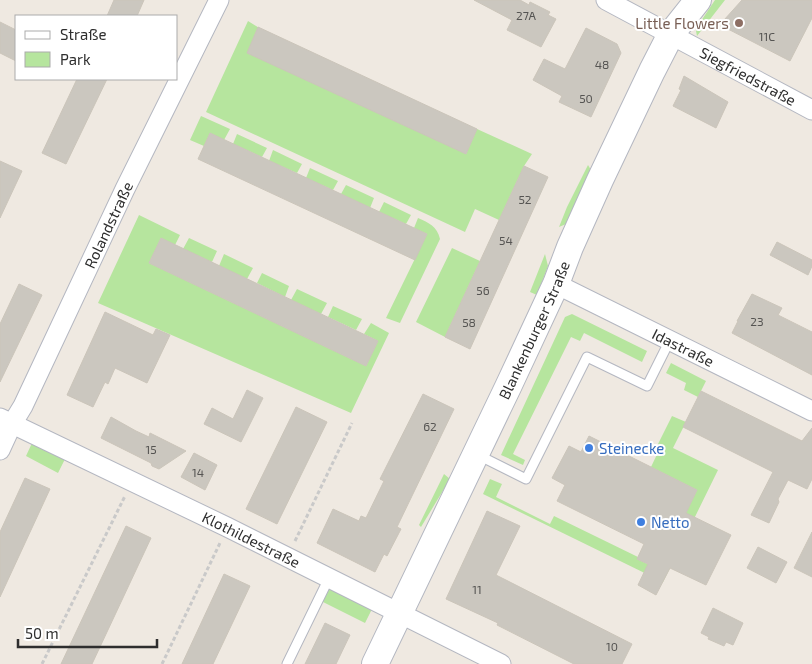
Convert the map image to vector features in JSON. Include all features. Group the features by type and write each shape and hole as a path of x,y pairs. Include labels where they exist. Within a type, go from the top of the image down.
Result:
{"main road":[{"name":"Blankenburger Straße","path":"376,664 556,284 570,247 600,180 652,71 671,34 698,0"}],"street":[{"name":"Rolandstraße","path":"0,450 6,421 23,406 125,190 218,0"},
{"name":"Siegfriedstraße","path":"606,0 812,110"},
{"name":"Idastraße","path":"556,284 812,411"},
{"name":"Klothildestraße","path":"6,421 227,527 501,664"}],"lane":[{"path":"475,454 526,478 587,357 647,386 670,340"},
{"path":"287,664 329,578"}],"path":[{"path":"287,558 352,423"},
{"path":"42,664 132,481"},
{"path":"162,664 227,527"}],"green space":[{"path":"715,0 725,0 697,36 697,27"},
{"path":"248,21 466,154 477,129 532,154 524,166 499,220 475,209 465,232 206,112"},
{"path":"201,116 230,129 224,140 210,133 204,146 190,140"},
{"path":"237,134 267,148 262,157 233,144"},
{"path":"273,150 302,164 297,173 269,161"},
{"path":"588,165 591,170 566,224 559,227 567,207"},
{"path":"310,168 338,181 333,190 306,178"},
{"path":"346,185 374,198 370,208 341,194"},
{"path":"384,202 411,215 406,224 379,212"},
{"path":"139,215 180,235 175,245 161,238 149,263 366,366 378,341 364,334 371,323 389,333 351,413 98,303"},
{"path":"418,218 435,228 440,239 400,323 386,318 427,234 414,228"},
{"path":"189,238 217,251 212,262 183,249"},
{"path":"452,248 480,261 445,337 416,322"},
{"path":"224,254 253,268 247,279 219,266"},
{"path":"545,254 548,266 537,295 530,292"},
{"path":"262,273 289,286 285,297 257,283"},
{"path":"297,289 327,303 321,314 291,300"},
{"path":"333,306 362,319 356,330 328,317"},
{"path":"572,314 647,351 642,362 584,333 580,341 571,337 513,454 525,460 523,465 501,455 565,317"},
{"path":"671,363 706,381 698,397 684,390 686,383 666,373"},
{"path":"672,416 686,422 673,448 718,470 663,582 483,494 490,479 502,484 496,497 550,524 554,516 638,557 637,559 658,569 697,490 651,467 660,448 657,446"},
{"path":"32,443 65,459 58,473 26,456"},
{"path":"444,474 450,479 421,527 419,525"},
{"path":"328,587 372,609 365,623 321,601"}],"building":[{"path":"114,0 144,0 137,15 107,15"},
{"path":"474,0 520,0 529,5 530,2 550,12 548,15 556,19 541,47 507,30 512,20"},
{"path":"742,0 812,0 812,18 790,61 726,28 724,20"},
{"path":"0,22 15,30 15,60 0,53"},
{"path":"258,27 477,129 466,154 247,53"},
{"path":"586,28 617,44 621,53 591,117 559,102 562,96 533,80 544,59 565,69"},
{"path":"684,76 728,102 716,128 673,106 681,90 679,89"},
{"path":"77,80 107,80 66,164 42,153"},
{"path":"210,133 427,234 415,260 198,159"},
{"path":"0,161 22,171 0,218"},
{"path":"524,166 548,177 470,349 445,337"},
{"path":"161,238 378,341 366,366 149,263"},
{"path":"777,242 812,260 812,266 808,275 770,255"},
{"path":"19,284 42,295 0,382 0,324"},
{"path":"752,294 782,308 778,315 812,332 812,375 732,333"},
{"path":"105,312 153,335 156,329 170,335 147,383 115,368 108,384 105,382 93,407 67,395"},
{"path":"247,390 263,398 241,442 204,424 212,408 233,419"},
{"path":"701,391 802,441 812,428 812,479 807,489 788,480 769,523 751,515 773,472 683,427"},
{"path":"423,394 454,409 397,527 401,529 387,556 384,554 375,572 317,543 333,509 359,521 361,516 366,518 384,481 380,479"},
{"path":"296,407 327,422 277,524 246,509"},
{"path":"111,417 149,437 150,433 186,451 159,469 152,466 151,463 101,438"},
{"name":"Netto","path":"589,436 697,490 686,513 731,535 706,585 670,568 656,595 638,585 648,564 637,559 644,544 557,501 565,485 552,478 569,446 581,452"},
{"path":"194,453 217,465 205,490 181,477"},
{"path":"25,478 50,489 0,597 0,532"},
{"path":"487,511 520,526 496,575 632,644 622,664 574,664 497,625 498,623 446,599"},
{"path":"126,526 151,538 92,664 61,664"},
{"path":"812,532 812,577 794,568"},
{"path":"758,547 787,562 776,583 747,568"},
{"path":"224,574 250,586 213,664 182,664"},
{"path":"713,608 743,623 733,645 726,642 724,646 708,639 709,637 701,633"},
{"path":"325,623 350,635 336,664 305,664"}],"place":[{"name":"Little Flowers","path":"739,23"},
{"name":"Steinecke","path":"589,448"},
{"name":"Netto","path":"641,522"}]}
